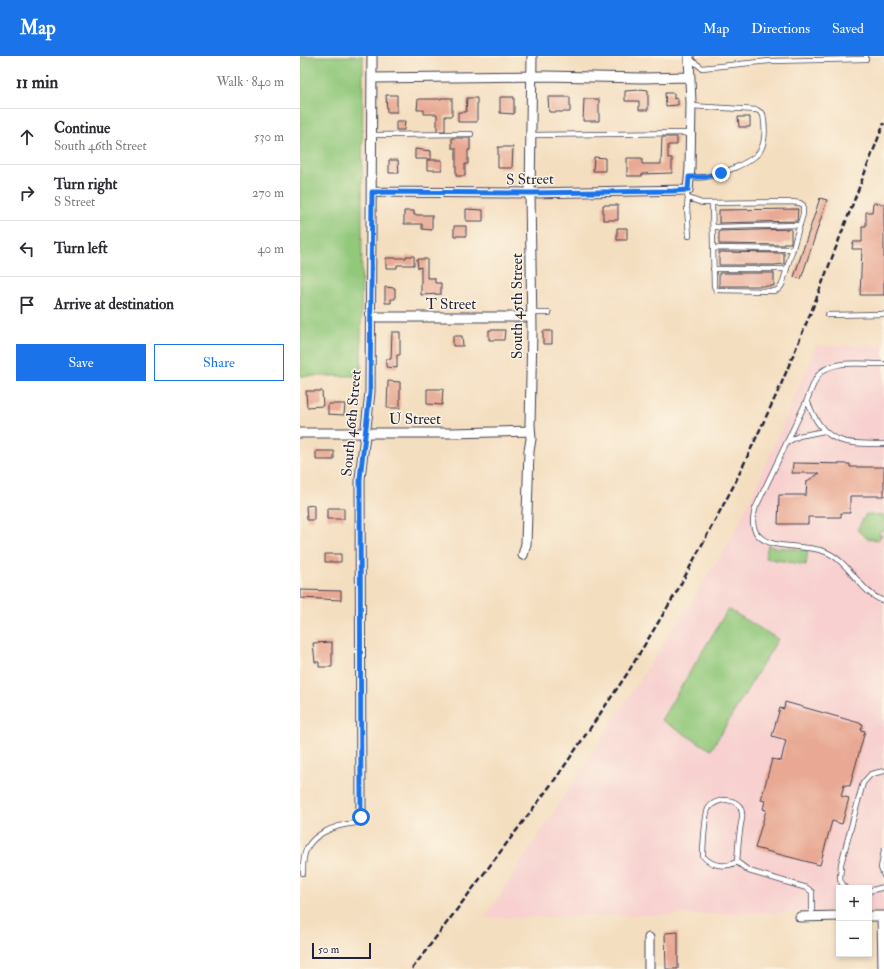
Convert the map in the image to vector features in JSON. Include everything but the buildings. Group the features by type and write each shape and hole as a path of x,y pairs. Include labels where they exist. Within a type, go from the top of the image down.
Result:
{"street":[{"name":"South 46th Street","path":"361,817 360,486 370,392 372,56"},
{"name":"South 45th Street","path":"523,555 526,544 530,431 530,193 532,56"},
{"path":"687,192 689,177 691,106 689,57"},
{"path":"372,78 689,77"},
{"name":"S Street","path":"372,192 687,192"},
{"name":"T Street","path":"371,317 531,315"},
{"name":"U Street","path":"300,433 530,431"},
{"path":"800,917 836,916"},
{"path":"872,916 883,916 883,969"},
{"path":"649,938 649,969"}],"lane":[{"path":"770,60 773,56"},
{"path":"689,57 702,68 770,60 866,59 866,56"},
{"path":"689,177 705,177 721,173 748,162 760,151 764,141 765,123 764,114 757,110 691,106"},
{"path":"531,134 690,133"},
{"path":"372,135 471,134"},
{"path":"687,192 702,203 712,203 800,203 803,205 803,214 800,225 782,285 779,289 775,291 716,290 714,286 713,269 712,203"},
{"path":"687,192 688,236"},
{"path":"713,227 800,225"},
{"path":"713,248 793,249"},
{"path":"713,269 787,269"},
{"path":"531,315 549,313"},
{"path":"828,314 884,314"},
{"path":"884,364 834,365 824,368 817,376 807,400 754,509 752,524 757,535 768,542 825,552 842,561 870,593 884,600"},
{"path":"807,400 812,412 824,431 835,440 852,443 884,444"},
{"path":"787,442 799,436 824,431"},
{"path":"843,885 840,880 841,864 863,783 871,774 884,771"},
{"path":"723,800 737,803 742,812 737,862 726,865 716,865 711,863 703,856 707,811 714,803 718,801 723,800"},
{"path":"303,873 304,856 309,844 338,825 356,822 361,817"},
{"path":"884,850 881,868 884,876"},
{"path":"737,862 749,871 806,888 812,892 812,917"},
{"path":"872,890 884,887"}],"shaded area":[{"path":"884,344 884,912 872,912 872,885 836,885 836,912 485,918 734,535 780,432 816,346"}],"green space":[{"path":"300,56 363,56 361,376 300,376"},
{"path":"866,514 884,515 884,532 880,531 879,535 882,535 878,540 868,539 858,531 858,528"},
{"path":"768,545 773,547 808,550 806,565 765,558"},
{"path":"728,609 778,639 711,750 661,720"}],"railway":[{"path":"412,969 559,774 627,674 676,593 734,485 780,387 813,307 884,123"}],"route":[{"path":"361,817 360,479 363,444 368,421 370,392 372,192 530,193 673,191 688,190 689,177 705,177 721,173"}]}
